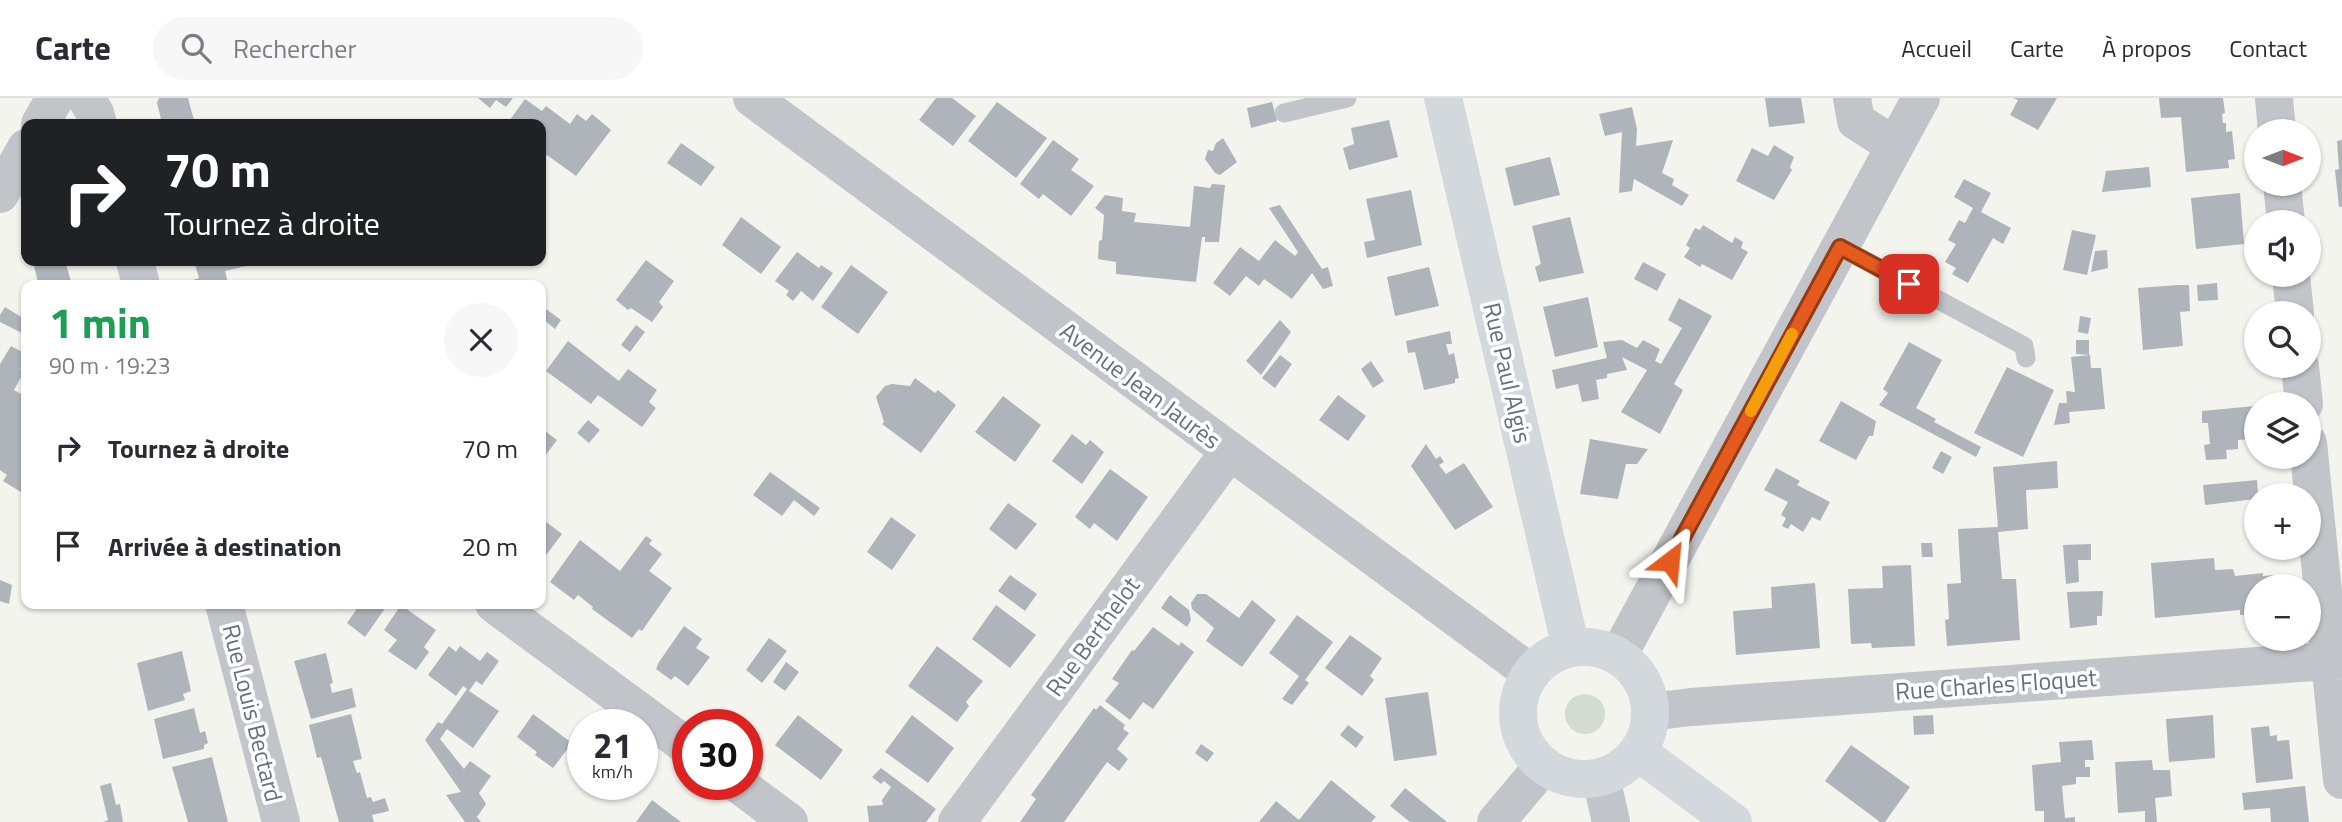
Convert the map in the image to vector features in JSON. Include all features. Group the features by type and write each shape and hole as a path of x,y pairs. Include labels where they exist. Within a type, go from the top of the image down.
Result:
{"street":[{"path":"43,119 55,98"},
{"path":"86,98 97,119"},
{"name":"Avenue Jean Jaurès","path":"751,98 1531,673"},
{"name":"Rue Paul Algis","path":"1443,98 1571,648"},
{"path":"1852,98 1856,121 1895,146"},
{"path":"1618,656 1921,98"},
{"path":"2274,98 2276,119"},
{"path":"0,194 21,157"},
{"name":"Rue Berthelot","path":"957,822 1229,452"},
{"path":"2311,469 2336,660 2342,780"},
{"name":"Rue Louis Bectard","path":"225,609 281,822"},
{"path":"501,609 672,735"},
{"path":"1571,648 1595,648 1618,656 1642,680 1651,712 1645,740 1628,764 1601,778 1571,779 1556,774 1531,754 1522,739 1518,705 1522,688 1531,673 1549,657 1571,648"},
{"name":"Rue Charles Floquet","path":"1651,712 2336,660"},
{"path":"1638,752 1732,822"},
{"path":"1496,822 1543,766"},
{"path":"1601,778 1611,822"},
{"path":"759,800 789,822"}],"lane":[{"path":"1284,113 1347,98"},
{"path":"1840,247 2024,346 2026,358"}],"shaded area":[{"path":"1585,694 1593,695 1599,700 1604,706 1604,722 1599,728 1593,733 1585,734 1577,733 1571,728 1566,722 1565,714 1566,706 1571,700 1577,695"}],"building":[{"path":"159,98 188,98 194,119 161,119 157,103"},
{"path":"478,98 513,98 506,107 496,100 490,108"},
{"path":"936,98 952,98 976,116 953,146 919,120"},
{"path":"1765,98 1801,98 1805,123 1769,127"},
{"path":"2013,98 2057,98 2038,130 2010,115 2018,100"},
{"path":"2159,98 2223,98 2223,123 2226,123 2226,132 2232,131 2235,159 2228,160 2229,168 2186,172 2181,117 2161,118"},
{"path":"525,99 542,111 546,106 570,124 577,114 586,121 592,114 611,130 576,176 546,156 546,119 511,119"},
{"path":"997,102 1047,138 1016,178 968,141"},
{"path":"1272,102 1277,121 1251,128 1247,108"},
{"path":"1632,107 1637,129 1636,146 1673,140 1662,173 1674,179 1672,185 1689,195 1682,206 1634,179 1632,191 1619,193 1622,132 1605,136 1599,114"},
{"path":"1389,120 1398,157 1349,170 1343,148 1354,144 1351,128"},
{"path":"1223,138 1237,162 1220,175 1215,173 1205,159 1208,150 1213,151 1216,143"},
{"path":"1053,140 1079,159 1071,170 1094,186 1071,216 1043,194 1039,199 1020,184"},
{"path":"2342,140 2342,207 2339,207 2335,170 2339,169 2337,141"},
{"path":"681,143 715,167 701,186 667,163"},
{"path":"1774,145 1794,157 1790,167 1792,170 1774,200 1736,181 1752,148 1768,156"},
{"path":"1550,157 1560,195 1514,206 1505,168"},
{"path":"2149,167 2151,187 2102,192 2106,171"},
{"path":"1964,179 1991,193 1981,212 2011,228 2003,244 1993,238 1968,283 1952,274 1956,268 1945,262 1956,244 1948,240 1959,220 1965,223 1973,208 1954,197"},
{"path":"1212,184 1225,185 1219,242 1205,242 1205,237 1202,237 1196,282 1116,274 1116,262 1098,259 1104,215 1095,208 1105,195 1123,198 1122,211 1136,213 1134,222 1190,227 1194,186 1210,188"},
{"path":"1411,190 1422,245 1367,258 1364,242 1375,240 1366,199"},
{"path":"2240,193 2244,244 2196,249 2191,198"},
{"path":"1280,205 1322,269 1328,267 1333,286 1323,289 1312,273 1292,299 1264,279 1259,286 1246,276 1230,296 1213,283 1240,247 1259,261 1275,240 1295,256 1298,252 1269,208"},
{"path":"741,217 781,247 761,274 722,245"},
{"path":"1570,217 1584,273 1539,282 1535,267 1541,264 1532,226"},
{"path":"1703,225 1732,243 1735,237 1743,242 1741,248 1748,252 1732,280 1702,264 1700,267 1684,257 1690,248 1686,245 1695,228 1700,230"},
{"path":"2072,230 2096,235 2087,275 2063,270"},
{"path":"2107,250 2108,268 2091,272 2095,251"},
{"path":"797,252 819,268 821,265 833,273 813,301 801,291 793,301 786,295 789,291 775,281"},
{"path":"646,260 674,281 659,302 663,307 652,322 631,308 628,310 616,300"},
{"path":"1643,262 1666,274 1657,291 1634,279"},
{"path":"851,265 888,292 858,334 821,307"},
{"path":"34,266 67,266 71,280 37,280"},
{"path":"195,266 246,266 225,271 227,280 193,280 199,278"},
{"path":"1429,267 1439,306 1395,316 1387,277"},
{"path":"2217,283 2218,300 2198,301 2197,285"},
{"path":"2189,285 2190,311 2180,312 2183,346 2143,350 2138,288"},
{"path":"1588,297 1598,347 1555,357 1543,307"},
{"path":"1679,298 1712,316 1674,384 1683,390 1660,434 1621,412 1647,370 1622,357 1627,370 1607,374 1607,378 1596,380 1599,399 1582,402 1578,384 1556,389 1552,370 1607,358 1603,342 1622,340 1637,348 1643,340 1660,349 1655,361 1661,364 1682,328 1668,320"},
{"path":"5,307 21,317 21,332 0,322 0,315"},
{"path":"546,309 561,320 555,329 546,321"},
{"path":"2080,316 2091,318 2088,334 2078,332"},
{"path":"1280,320 1291,332 1261,375 1246,361"},
{"path":"636,325 645,332 630,352 621,345"},
{"path":"1450,331 1452,344 1446,344 1449,355 1454,353 1459,378 1455,379 1455,383 1424,390 1415,352 1408,353 1406,341"},
{"path":"2076,340 2089,340 2089,355 2076,354"},
{"path":"568,341 619,381 628,369 657,390 649,402 656,408 642,427 598,395 591,404 546,371"},
{"path":"1909,342 1942,360 1916,408 1936,419 1934,422 1981,447 1976,457 1879,405 1888,393 1883,389"},
{"path":"11,346 21,351 21,377 14,390 21,394 21,492 3,481 7,475 0,470 0,364"},
{"path":"1280,355 1292,364 1275,388 1262,378"},
{"path":"2090,355 2091,368 2101,368 2105,409 2069,412 2070,423 2054,425 2059,403 2067,403 2066,391 2075,392 2071,357"},
{"path":"1371,361 1384,381 1373,388 1361,369"},
{"path":"2007,367 2054,390 2023,457 1974,433"},
{"path":"915,378 935,393 938,390 956,405 921,453 882,424 884,422 876,397 885,386 910,386"},
{"path":"1338,395 1366,416 1348,441 1319,420"},
{"path":"1003,396 1041,425 1015,462 975,432"},
{"path":"1841,401 1876,421 1873,436 1869,436 1856,460 1819,441"},
{"path":"2244,407 2244,440 2238,440 2238,449 2226,450 2227,459 2206,460 2204,445 2210,444 2208,423 2202,423 2202,411"},
{"path":"588,420 600,430 589,443 577,433"},
{"path":"546,432 557,440 546,455"},
{"path":"1072,434 1086,445 1090,440 1104,452 1082,484 1052,461"},
{"path":"1590,439 1648,449 1637,464 1626,464 1618,499 1580,494"},
{"path":"1426,444 1436,459 1440,456 1444,462 1439,465 1446,474 1464,463 1493,507 1455,530 1411,466"},
{"path":"1941,451 1952,457 1943,474 1932,468"},
{"path":"2057,461 2058,488 2026,490 2028,529 1998,532 2002,579 2016,579 2020,640 1947,646 1947,584 1961,583 1958,529 1998,527 1993,467"},
{"path":"1776,468 1800,481 1797,485 1830,502 1820,521 1812,517 1803,532 1791,524 1788,529 1782,526 1786,518 1781,515 1788,502 1764,490"},
{"path":"1110,469 1148,497 1117,541 1094,523 1090,529 1075,517"},
{"path":"770,472 820,508 814,516 794,500 782,516 753,495"},
{"path":"2257,480 2257,483 2244,483 2244,500 2205,505 2203,485"},
{"path":"1008,503 1037,524 1016,550 989,529"},
{"path":"891,517 916,535 892,570 867,552"},
{"path":"546,522 562,534 546,555"},
{"path":"646,536 652,540 649,544 662,554 649,571 672,588 642,631 639,629 632,638 592,609 593,607 578,595 574,600 550,582 580,540 620,571"},
{"path":"1921,543 1932,543 1933,557 1922,557"},
{"path":"2091,544 2091,560 2078,560 2079,582 2066,584 2063,545"},
{"path":"2214,558 2215,570 2233,569 2235,576 2244,575 2244,615 2240,615 2240,610 2155,618 2151,563"},
{"path":"1911,565 1915,646 1872,648 1871,643 1851,644 1848,589 1883,588 1882,566"},
{"path":"1010,575 1037,594 1025,611 998,591"},
{"path":"0,580 12,585 9,604 0,601"},
{"path":"1815,583 1820,648 1736,655 1733,611 1772,608 1771,587"},
{"path":"2103,591 2102,616 2097,616 2097,625 2070,628 2067,592"},
{"path":"1197,594 1206,594 1239,618 1252,600 1276,620 1242,667 1206,641 1214,628 1192,609 1191,603"},
{"path":"1170,595 1189,610 1191,620 1187,627 1161,608"},
{"path":"996,605 1036,635 1010,668 972,639"},
{"path":"357,609 385,609 365,637 347,623"},
{"path":"398,609 407,609 436,630 424,647 429,652 416,670 388,651 397,640 384,630"},
{"path":"1297,615 1333,642 1305,680 1309,683 1292,705 1282,699 1299,676 1269,653"},
{"path":"684,626 702,639 696,648 710,657 688,686 675,676 671,680 656,669"},
{"path":"1153,627 1179,646 1181,642 1194,652 1153,709 1143,702 1130,720 1105,701 1119,683 1112,679 1132,650 1134,651"},
{"path":"1350,635 1382,658 1370,676 1374,680 1362,696 1325,668"},
{"path":"769,638 787,651 762,683 746,670"},
{"path":"449,646 456,652 460,646 480,661 487,652 499,661 482,685 476,681 469,691 499,711 473,748 447,729 440,739 464,769 470,761 491,776 479,793 486,804 477,817 481,822 465,822 446,795 461,792 425,740 438,722 442,724 467,689 463,686 456,696 428,675"},
{"path":"937,646 983,681 966,702 969,706 957,722 908,686"},
{"path":"182,651 191,691 183,694 185,700 148,711 137,663"},
{"path":"326,653 333,683 330,684 332,693 352,688 356,707 311,719 294,661"},
{"path":"786,662 799,672 785,691 773,682"},
{"path":"1428,692 1437,755 1394,761 1385,698"},
{"path":"1100,705 1125,725 1123,729 1129,733 1117,749 1128,759 1119,771 1107,762 1064,822 1020,822 1036,799 1031,795 1094,708 1096,710"},
{"path":"194,708 200,733 205,731 208,743 204,745 204,749 163,759 154,719"},
{"path":"351,714 362,759 353,761 357,773 360,772 367,798 371,797 373,802 385,798 389,811 372,815 374,822 339,822 321,757 317,758 309,725"},
{"path":"533,714 567,739 567,750 553,768 517,737"},
{"path":"798,715 843,750 821,780 775,745"},
{"path":"912,715 954,748 928,783 885,752"},
{"path":"1933,715 1934,734 1914,735 1913,716"},
{"path":"2213,715 2215,758 2169,762 2166,719"},
{"path":"1348,725 1364,737 1356,748 1340,735"},
{"path":"2269,726 2270,736 2277,735 2277,741 2289,740 2293,779 2256,783 2251,728"},
{"path":"2092,740 2094,760 2085,760 2085,767 2090,767 2090,777 2076,777 2076,784 2062,786 2065,818 2075,817 2075,822 2044,822 2044,811 2035,811 2032,765 2061,762 2059,742"},
{"path":"1201,744 1214,753 1207,762 1195,753"},
{"path":"1851,745 1910,787 1885,822 1880,822 1825,781"},
{"path":"212,757 228,822 188,822 172,767"},
{"path":"2152,760 2153,770 2170,770 2172,796 2155,798 2157,822 2145,822 2145,811 2118,813 2115,762"},
{"path":"881,768 936,809 926,822 869,822 867,806 883,805 882,800 891,787 872,777"},
{"path":"1331,780 1376,817 1371,822 1259,822 1276,801 1299,820"},
{"path":"111,783 116,805 120,804 123,822 103,822 108,820 100,786"},
{"path":"2305,786 2309,822 2271,822 2270,808 2244,810 2242,793"},
{"path":"1405,788 1447,822 1410,822 1390,806"},
{"path":"652,800 681,822 636,822"}],"slow traffic":[{"path":"1751,411 1792,334"}],"route":[{"path":"1670,561 1840,247 1909,284"}]}
